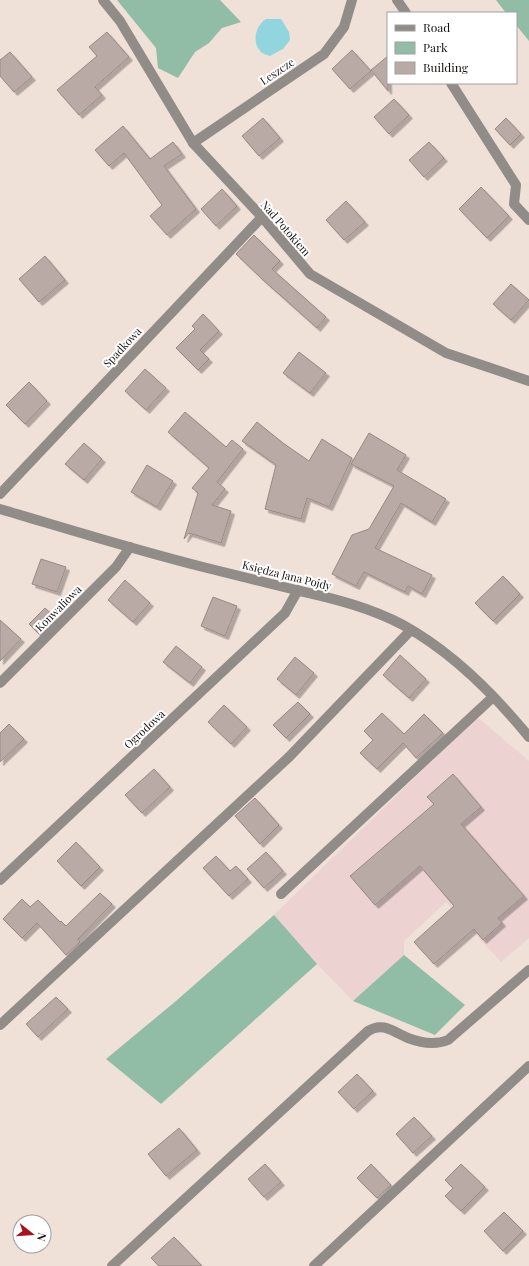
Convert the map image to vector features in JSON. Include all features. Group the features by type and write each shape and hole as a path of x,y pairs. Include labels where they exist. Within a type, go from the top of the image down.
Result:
{"street":[{"name":"Nad Potokiem","path":"103,0 120,22 193,143 262,218 310,274 446,353 529,381"},
{"name":"Leszcze","path":"193,143 324,54 344,27 352,0"},
{"path":"397,0 405,12"},
{"path":"452,84 516,185 514,204 529,220"},
{"name":"Spadkowa","path":"0,494 262,218"},
{"name":"Księdza Jana Pojdy","path":"0,509 202,567 298,590 369,610 411,630 453,660 493,697 529,737"},
{"name":"Konwaliowa","path":"0,683 116,567 130,547"},
{"name":"Ogrodowa","path":"0,880 285,613 298,590"},
{"path":"0,1025 288,757 411,630"},
{"path":"281,894 493,697"},
{"path":"112,1266 368,1031 373,1028 382,1027 417,1041 433,1043 448,1040 529,970"},
{"path":"314,1266 529,1066"}],"shaded area":[{"path":"477,717 529,761 529,938 501,962 446,902 404,941 404,955 353,1001 317,964 219,1051 176,1001 274,915"}],"green space":[{"path":"117,0 220,0 241,22 222,28 209,43 195,52 178,78 158,68 156,48"},
{"path":"496,0 529,0 529,41 517,26 517,12 505,12"},
{"path":"274,915 317,964 161,1104 106,1059 176,1001"},
{"path":"404,955 465,1005 435,1035 353,1001"}],"water":[{"path":"266,19 281,19 289,32 290,40 283,49 270,56 261,52 256,43 257,29"}],"building":[{"path":"107,32 129,57 95,87 102,95 79,115 57,90 97,56 89,47"},
{"path":"352,50 371,71 350,89 332,69"},
{"path":"10,52 32,77 14,92 0,76 0,60"},
{"path":"387,57 388,91 371,70"},
{"path":"394,99 409,115 389,134 374,117"},
{"path":"263,118 280,138 259,156 242,136"},
{"path":"506,118 521,134 510,145 495,129"},
{"path":"123,126 150,159 173,142 182,154 164,166 196,209 167,235 150,216 162,205 124,153 109,166 95,150"},
{"path":"429,142 444,158 424,177 409,160"},
{"path":"481,187 509,216 487,238 459,209"},
{"path":"222,189 237,206 216,226 201,209"},
{"path":"346,201 365,222 344,240 326,220"},
{"path":"254,235 280,261 272,269 326,317 317,328 236,254"},
{"path":"45,256 65,280 39,302 19,279"},
{"path":"511,284 529,300 511,320 493,304"},
{"path":"203,314 219,331 200,350 209,359 198,370 176,348 195,329 192,326"},
{"path":"299,352 326,373 310,393 283,373"},
{"path":"145,369 166,388 146,410 125,391"},
{"path":"29,382 47,401 25,424 6,405"},
{"path":"185,412 226,447 232,440 243,449 217,482 225,489 212,505 231,511 221,543 189,533 184,539 198,493 192,488 209,468 168,432"},
{"path":"257,422 283,443 309,461 322,439 352,458 329,507 307,498 301,519 265,509 276,465 242,441"},
{"path":"369,433 406,455 397,470 446,499 432,522 401,503 375,548 432,575 422,594 408,586 405,592 364,572 356,586 332,574 352,535 369,529 394,486 351,464"},
{"path":"84,443 102,459 84,480 65,464"},
{"path":"147,465 173,481 157,507 131,492"},
{"path":"41,559 66,567 57,592 32,584"},
{"path":"503,576 520,594 493,621 475,603"},
{"path":"125,580 150,603 133,622 108,600"},
{"path":"213,597 237,606 225,636 201,626"},
{"path":"45,608 56,618 39,634 29,624"},
{"path":"0,620 21,639 0,661"},
{"path":"176,646 202,667 190,683 163,662"},
{"path":"400,655 426,679 409,698 383,675"},
{"path":"295,657 314,673 296,695 277,679"},
{"path":"298,702 310,714 286,738 273,725"},
{"path":"224,705 247,727 231,744 208,722"},
{"path":"382,713 404,734 424,714 443,733 416,758 403,743 377,769 360,753 373,740 364,731"},
{"path":"9,724 24,739 0,762 0,733"},
{"path":"154,769 170,787 142,813 125,795"},
{"path":"453,774 481,807 461,824 524,896 498,918 502,923 483,940 474,929 434,964 414,942 454,906 420,866 375,905 350,876 434,804 427,797"},
{"path":"255,798 279,825 260,844 235,816"},
{"path":"76,842 100,867 81,886 57,861"},
{"path":"266,852 283,871 264,888 247,869"},
{"path":"216,856 230,871 236,866 248,879 229,896 203,868"},
{"path":"100,893 112,904 78,939 80,942 66,955 37,923 22,938 3,919 22,899 30,907 38,900 66,926"},
{"path":"56,997 68,1009 38,1037 26,1024"},
{"path":"357,1074 373,1091 354,1109 338,1092"},
{"path":"414,1117 432,1136 413,1153 396,1134"},
{"path":"179,1128 197,1150 166,1176 148,1154"},
{"path":"265,1164 281,1182 264,1197 248,1179"},
{"path":"371,1164 391,1185 377,1198 357,1178"},
{"path":"461,1164 485,1187 461,1211 445,1196 453,1188 445,1180"},
{"path":"504,1212 523,1231 503,1251 484,1231"},
{"path":"174,1237 202,1266 159,1266 151,1258"}]}
